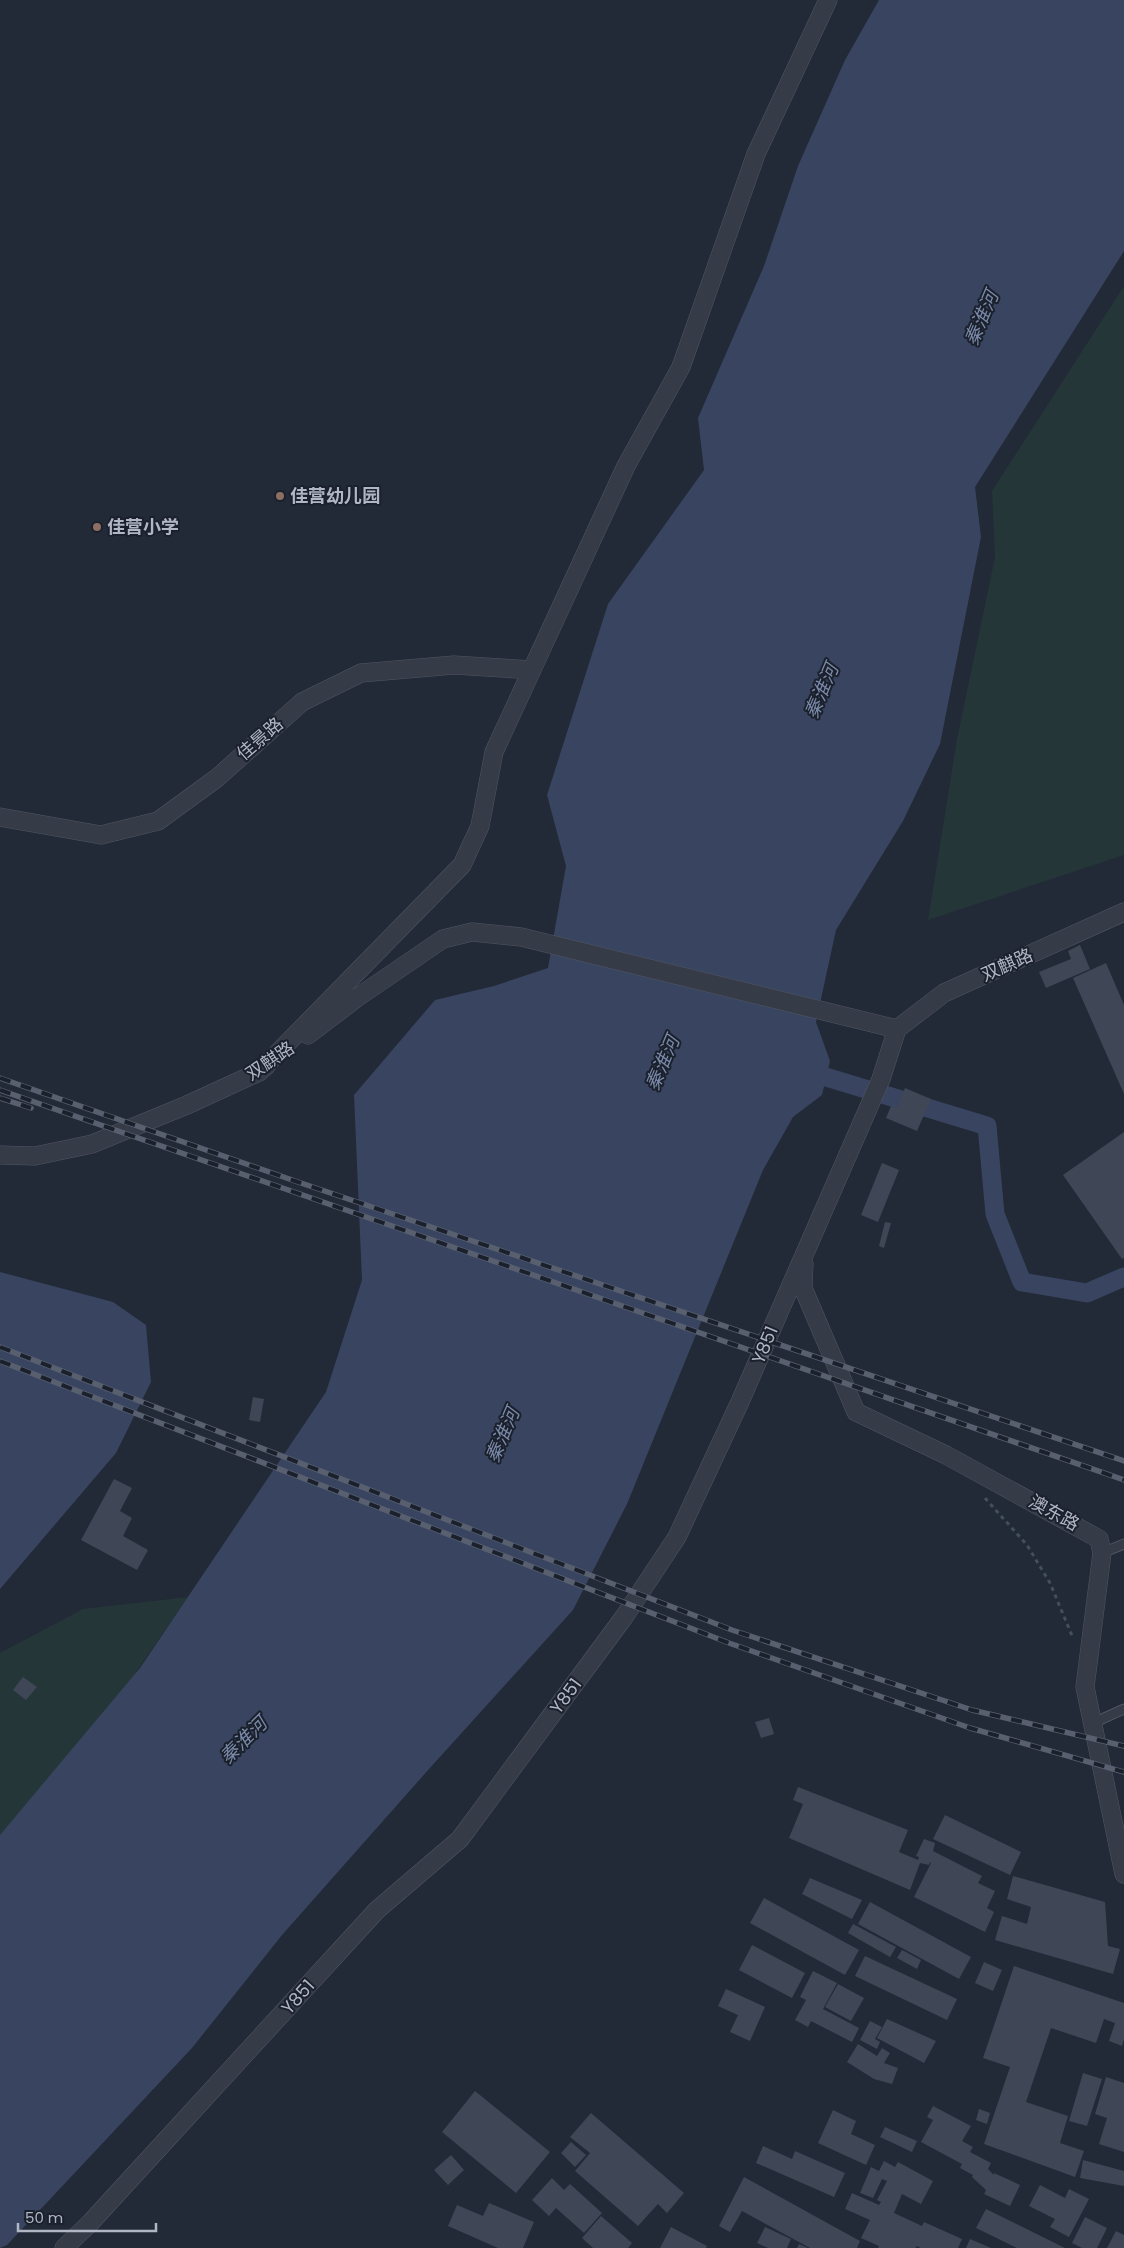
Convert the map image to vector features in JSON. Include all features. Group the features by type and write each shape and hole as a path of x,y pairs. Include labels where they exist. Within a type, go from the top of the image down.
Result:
{"street":[{"path":"258,1072 462,865 480,826 494,752 626,466 681,367 756,154 828,0"},
{"name":"佳景路","path":"0,817 101,835 158,821 217,778 302,702 361,672 454,665 532,670"},
{"name":"双麒路","path":"0,1156 36,1156 92,1144 187,1105 258,1072 358,997 443,939 472,932 521,937 897,1029 944,994 1124,912"},
{"name":"Y851","path":"64,2248 236,2065 377,1910 460,1839 624,1617 677,1537 739,1404 881,1079 897,1029"},
{"name":"澳东路","path":"804,1252 803,1288 856,1412 946,1455 1091,1534 1099,1539 1102,1553"},
{"path":"1102,1553 1085,1687 1124,1874"}],"lane":[{"path":"1102,1553 1124,1544"},
{"path":"1093,1724 1124,1709"}],"path":[{"path":"982,1494 1027,1545 1050,1583 1073,1639"}],"shaded area":[{"path":"1124,286 1124,855 928,920 957,739 995,557 992,491"},
{"path":"188,1597 130,1681 0,1844 0,1653 83,1609"}],"water":[{"name":"秦淮河","path":"879,0 1124,0 1124,251 975,487 981,537 940,744 903,821 836,930 816,1022 830,1061 822,1095 793,1117 763,1170 627,1504 573,1610 282,1935 192,2048 7,2245 0,2248 0,1835 140,1668 326,1392 362,1280 354,1095 435,1000 494,986 548,968 566,866 547,795 608,604 704,470 698,418 764,266 798,166 845,60"},
{"path":"0,1272 113,1302 146,1325 151,1382 116,1453 0,1589"}],"building":[{"path":"1080,945 1090,969 1046,988 1039,972 1071,959 1068,951"},
{"path":"1106,963 1124,1005 1124,1094 1073,978"},
{"path":"905,1088 931,1099 917,1131 886,1118 891,1106 897,1108"},
{"path":"1124,1132 1124,1258 1122,1259 1063,1175"},
{"path":"882,1163 899,1170 878,1222 861,1215"},
{"path":"885,1222 891,1223 884,1248 879,1246"},
{"path":"253,1397 264,1399 260,1422 249,1420"},
{"path":"114,1479 132,1488 120,1511 132,1518 123,1536 148,1550 137,1570 81,1540"},
{"path":"23,1677 37,1687 26,1700 13,1690"},
{"path":"769,1718 774,1734 761,1738 755,1722"},
{"path":"798,1787 908,1830 899,1852 918,1860 919,1857 916,1856 924,1839 935,1843 933,1851 982,1876 978,1883 995,1891 987,1908 994,1912 985,1932 914,1897 931,1863 930,1862 929,1865 920,1863 910,1890 789,1838 803,1804 793,1800"},
{"path":"945,1815 1021,1852 1010,1875 933,1839"},
{"path":"1013,1876 1105,1902 1108,1946 1120,1949 1113,1974 995,1940 1002,1916 1027,1924 1031,1907 1007,1899"},
{"path":"810,1878 862,1900 852,1919 802,1894"},
{"path":"764,1898 859,1950 845,1975 750,1923"},
{"path":"870,1902 971,1957 959,1979 858,1924"},
{"path":"853,1924 896,1947 890,1957 848,1933"},
{"path":"752,1945 805,1973 792,1998 739,1970"},
{"path":"902,1950 921,1960 917,1969 897,1958"},
{"path":"865,1956 957,1999 947,2020 855,1976"},
{"path":"984,1962 1002,1970 993,1991 975,1983"},
{"path":"1014,1966 1124,2003 1124,2039 1122,2046 1109,2041 1115,2023 1104,2019 1096,2043 1051,2028 1026,2102 1068,2116 1060,2143 1084,2151 1075,2177 984,2144 1010,2067 983,2058"},
{"path":"813,1971 837,1983 823,2009 859,2028 852,2042 811,2021 808,2027 795,2020 806,2000 800,1997"},
{"path":"838,1984 864,1998 851,2021 825,2007"},
{"path":"726,1989 765,2007 750,2041 730,2032 738,2015 718,2006"},
{"path":"887,2019 936,2041 924,2063 877,2038"},
{"path":"870,2021 882,2027 875,2039 880,2042 877,2049 860,2040"},
{"path":"858,2044 877,2056 882,2048 890,2053 884,2063 898,2068 892,2084 874,2079 847,2062"},
{"path":"1083,2073 1102,2079 1087,2126 1069,2121"},
{"path":"1106,2077 1124,2083 1124,2152 1099,2144 1107,2118 1095,2114"},
{"path":"475,2091 550,2152 516,2193 442,2132"},
{"path":"933,2106 971,2126 962,2141 973,2147 970,2152 991,2163 988,2169 994,2175 994,2173 1020,2185 1010,2206 984,2194 986,2190 972,2177 973,2175 960,2168 962,2164 921,2142 933,2120 927,2117"},
{"path":"979,2109 990,2113 987,2124 976,2120"},
{"path":"833,2110 856,2121 851,2134 875,2145 866,2165 818,2143"},
{"path":"591,2113 684,2193 667,2213 658,2204 638,2226 575,2171 590,2153 570,2137"},
{"path":"885,2127 917,2141 912,2152 880,2137"},
{"path":"571,2142 586,2155 575,2167 561,2153"},
{"path":"763,2146 792,2159 795,2151 845,2173 834,2197 756,2163"},
{"path":"451,2155 464,2170 448,2185 434,2170"},
{"path":"1083,2160 1124,2171 1124,2186 1080,2178"},
{"path":"884,2161 895,2167 898,2162 933,2181 921,2204 902,2194 894,2213 922,2226 924,2222 962,2239 958,2248 921,2248 916,2246 916,2248 878,2248 879,2246 861,2238 870,2220 845,2209 852,2193 879,2205 881,2202 877,2200 887,2181 882,2179 873,2198 860,2193 871,2167 879,2171"},
{"path":"744,2177 860,2241 857,2248 810,2248 742,2211 730,2232 719,2226"},
{"path":"552,2178 564,2190 570,2184 602,2213 584,2233 556,2208 549,2216 532,2200"},
{"path":"1040,2185 1065,2198 1069,2189 1089,2199 1069,2237 1050,2227 1055,2219 1029,2206"},
{"path":"489,2203 534,2222 523,2248 498,2248 448,2226 457,2205 483,2216"},
{"path":"986,2209 1065,2248 1017,2248 976,2228"},
{"path":"601,2216 632,2243 628,2248 593,2248 582,2238"},
{"path":"1085,2217 1107,2228 1097,2248 1082,2248 1072,2243"},
{"path":"671,2227 707,2246 706,2248 660,2248"},
{"path":"765,2227 791,2239 787,2248 768,2248 757,2243"},
{"path":"1116,2231 1124,2235 1124,2248 1107,2248"},
{"path":"970,2239 991,2248 966,2248"},
{"path":"799,2244 808,2248 797,2248"}],"waterway":[{"path":"826,1077 987,1126 995,1214 1022,1282 1087,1293 1124,1277"}],"railway":[{"path":"0,1078 295,1181 1124,1461"},
{"path":"0,1090 1124,1480"},
{"path":"0,1098 31,1108"},
{"path":"0,1347 732,1630 972,1710 1124,1746"},
{"path":"0,1361 729,1643 970,1728 1124,1772"}],"place":[{"name":"佳营幼儿园","path":"280,496"},
{"name":"佳营小学","path":"97,527"}]}
